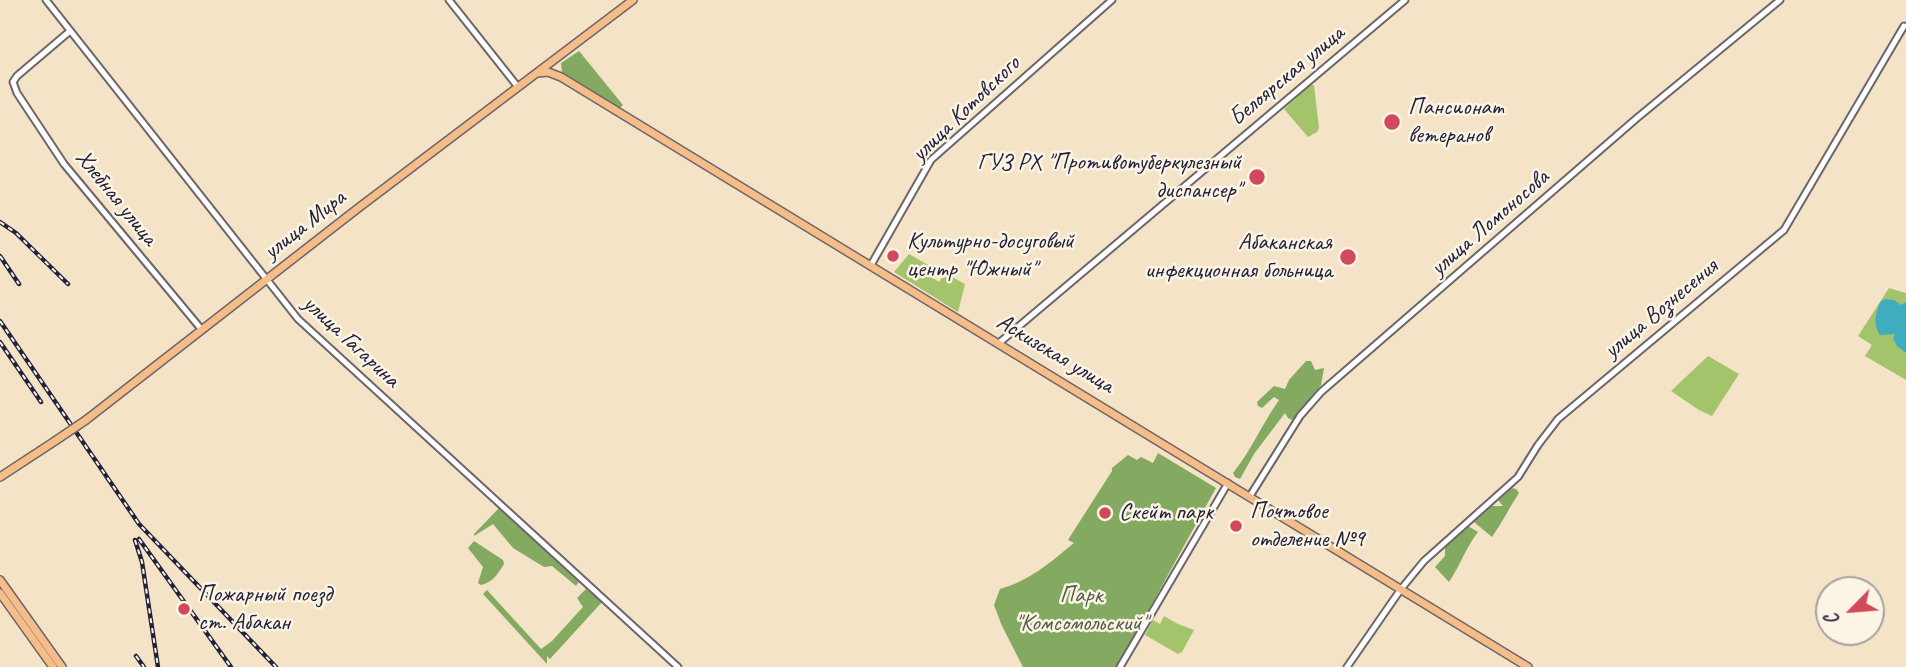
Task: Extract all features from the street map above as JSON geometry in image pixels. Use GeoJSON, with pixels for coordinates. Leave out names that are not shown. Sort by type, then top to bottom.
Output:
{"type":"FeatureCollection","features":[{"type":"Feature","properties":{"kind":"main road","name":"улица Мира"},"geometry":{"type":"LineString","coordinates":[[0,477],[86,420],[632,0]]}},
{"type":"Feature","properties":{"kind":"main road"},"geometry":{"type":"LineString","coordinates":[[555,59],[556,70],[561,77]]}},
{"type":"Feature","properties":{"kind":"main road","name":"Аскизская улица"},"geometry":{"type":"LineString","coordinates":[[537,72],[548,72],[561,77],[1528,667]]}},
{"type":"Feature","properties":{"kind":"main road"},"geometry":{"type":"LineString","coordinates":[[0,580],[62,667]]}},
{"type":"Feature","properties":{"kind":"main road"},"geometry":{"type":"LineString","coordinates":[[0,593],[53,667]]}},
{"type":"Feature","properties":{"kind":"street","name":"улица Гагарина"},"geometry":{"type":"LineString","coordinates":[[46,0],[298,319],[678,667]]}},
{"type":"Feature","properties":{"kind":"street"},"geometry":{"type":"LineString","coordinates":[[449,0],[518,87]]}},
{"type":"Feature","properties":{"kind":"street","name":"улица Котовского"},"geometry":{"type":"LineString","coordinates":[[870,265],[931,160],[1112,0]]}},
{"type":"Feature","properties":{"kind":"street","name":"Белоярская улица"},"geometry":{"type":"LineString","coordinates":[[999,343],[1405,0]]}},
{"type":"Feature","properties":{"kind":"street","name":"улица Ломоносова"},"geometry":{"type":"LineString","coordinates":[[1250,496],[1300,416],[1321,392],[1622,132],[1780,0]]}},
{"type":"Feature","properties":{"kind":"street","name":"улица Вознесения"},"geometry":{"type":"LineString","coordinates":[[1347,667],[1401,589],[1437,547],[1518,477],[1538,444],[1558,419],[1784,230],[1904,26]]}},
{"type":"Feature","properties":{"kind":"street","name":"Хлебная улица"},"geometry":{"type":"LineString","coordinates":[[69,32],[13,82],[22,101],[64,164],[202,330]]}},
{"type":"Feature","properties":{"kind":"street"},"geometry":{"type":"LineString","coordinates":[[1120,667],[1228,483]]}},
{"type":"Feature","properties":{"kind":"green space"},"geometry":{"type":"Polygon","coordinates":[[[579,51],[623,105],[619,109],[562,73],[561,63],[579,51]]]}},
{"type":"Feature","properties":{"kind":"green space"},"geometry":{"type":"Polygon","coordinates":[[[1310,85],[1314,85],[1319,128],[1308,137],[1284,109],[1310,85]]]}},
{"type":"Feature","properties":{"kind":"green space"},"geometry":{"type":"Polygon","coordinates":[[[909,254],[937,270],[933,278],[939,282],[945,273],[965,284],[958,312],[894,272],[909,254]]]}},
{"type":"Feature","properties":{"kind":"green space"},"geometry":{"type":"Polygon","coordinates":[[[1889,288],[1906,293],[1906,380],[1865,356],[1872,345],[1858,336],[1889,288]]]}},
{"type":"Feature","properties":{"kind":"green space"},"geometry":{"type":"Polygon","coordinates":[[[1708,356],[1739,374],[1712,416],[1671,391],[1708,356]]]}},
{"type":"Feature","properties":{"kind":"green space"},"geometry":{"type":"Polygon","coordinates":[[[1306,361],[1311,361],[1315,370],[1324,368],[1321,385],[1292,420],[1285,413],[1254,454],[1240,479],[1235,477],[1233,473],[1279,400],[1274,397],[1262,408],[1257,402],[1274,386],[1285,389],[1289,380],[1306,361]]]}},
{"type":"Feature","properties":{"kind":"green space","name":"Парк \"Комсомольский\""},"geometry":{"type":"Polygon","coordinates":[[[1158,453],[1216,488],[1117,667],[1023,667],[994,605],[1000,589],[1030,576],[1074,543],[1068,540],[1112,468],[1128,455],[1153,463],[1158,453]]]}},
{"type":"Feature","properties":{"kind":"green space"},"geometry":{"type":"Polygon","coordinates":[[[1511,488],[1519,493],[1492,537],[1474,522],[1491,506],[1503,506],[1498,500],[1511,488]]]}},
{"type":"Feature","properties":{"kind":"green space"},"geometry":{"type":"Polygon","coordinates":[[[500,507],[580,580],[576,586],[552,566],[544,567],[513,548],[493,524],[474,536],[500,507]]]}},
{"type":"Feature","properties":{"kind":"green space"},"geometry":{"type":"Polygon","coordinates":[[[1468,526],[1478,532],[1449,582],[1435,567],[1445,556],[1445,546],[1468,526]]]}},
{"type":"Feature","properties":{"kind":"green space"},"geometry":{"type":"Polygon","coordinates":[[[474,541],[503,560],[504,564],[494,578],[481,585],[478,583],[483,567],[468,548],[474,541]]]}},
{"type":"Feature","properties":{"kind":"green space"},"geometry":{"type":"Polygon","coordinates":[[[586,589],[602,602],[550,659],[547,656],[547,664],[483,594],[487,590],[541,649],[552,641],[583,607],[577,598],[586,589]]]}},
{"type":"Feature","properties":{"kind":"green space"},"geometry":{"type":"Polygon","coordinates":[[[1164,616],[1194,630],[1182,652],[1178,654],[1145,635],[1153,620],[1160,624],[1164,616]]]}},
{"type":"Feature","properties":{"kind":"water"},"geometry":{"type":"Polygon","coordinates":[[[1886,299],[1901,305],[1906,302],[1906,353],[1897,346],[1893,339],[1895,334],[1880,335],[1878,331],[1877,309],[1881,301],[1886,299]]]}},
{"type":"Feature","properties":{"kind":"railway"},"geometry":{"type":"LineString","coordinates":[[0,222],[16,233],[68,284]]}},
{"type":"Feature","properties":{"kind":"railway"},"geometry":{"type":"LineString","coordinates":[[0,256],[19,284]]}},
{"type":"Feature","properties":{"kind":"railway"},"geometry":{"type":"LineString","coordinates":[[0,321],[139,524],[276,667]]}},
{"type":"Feature","properties":{"kind":"railway"},"geometry":{"type":"LineString","coordinates":[[0,342],[41,402]]}},
{"type":"Feature","properties":{"kind":"railway"},"geometry":{"type":"LineString","coordinates":[[139,539],[231,667]]}},
{"type":"Feature","properties":{"kind":"railway"},"geometry":{"type":"LineString","coordinates":[[135,540],[142,562],[158,667]]}},
{"type":"Feature","properties":{"kind":"railway"},"geometry":{"type":"LineString","coordinates":[[136,656],[144,667]]}},
{"type":"Feature","properties":{"kind":"place","name":"Пансионат ветеранов"},"geometry":{"type":"Point","coordinates":[1392,122]}},
{"type":"Feature","properties":{"kind":"place","name":"ГУЗ РХ \"Противотуберкулезный диспансер\""},"geometry":{"type":"Point","coordinates":[1257,177]}},
{"type":"Feature","properties":{"kind":"place","name":"Культурно-досуговый центр \"Южный\""},"geometry":{"type":"Point","coordinates":[893,256]}},
{"type":"Feature","properties":{"kind":"place","name":"Абаканская инфекционная больница"},"geometry":{"type":"Point","coordinates":[1348,257]}},
{"type":"Feature","properties":{"kind":"place","name":"Скейт парк"},"geometry":{"type":"Point","coordinates":[1105,513]}},
{"type":"Feature","properties":{"kind":"place","name":"Почтовое отделение №9"},"geometry":{"type":"Point","coordinates":[1236,526]}},
{"type":"Feature","properties":{"kind":"place","name":"Пожарный поезд ст. Абакан"},"geometry":{"type":"Point","coordinates":[184,609]}}]}
